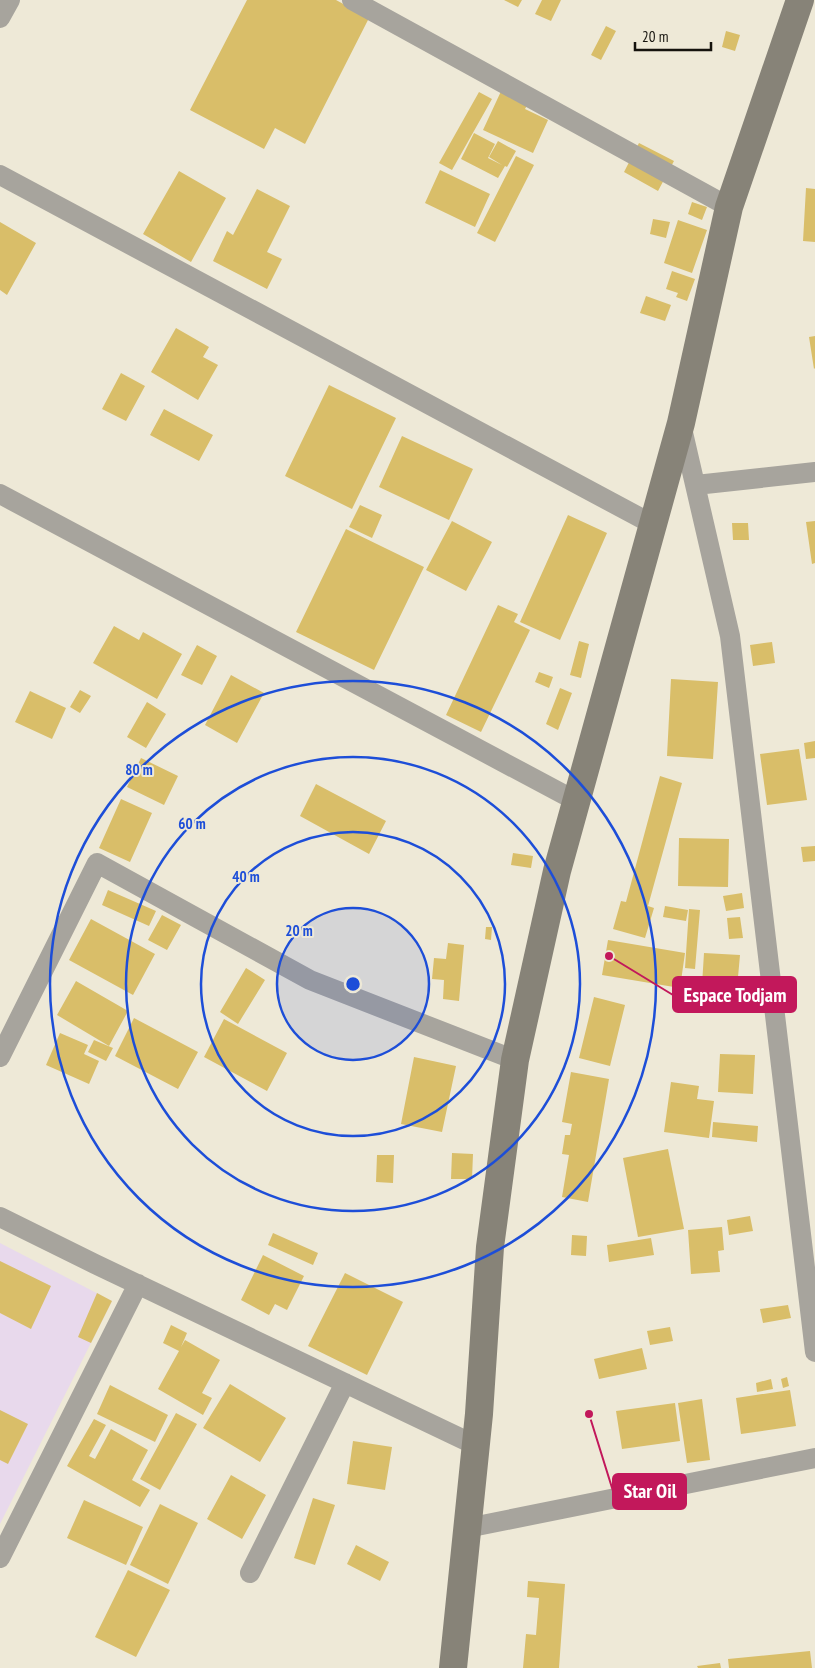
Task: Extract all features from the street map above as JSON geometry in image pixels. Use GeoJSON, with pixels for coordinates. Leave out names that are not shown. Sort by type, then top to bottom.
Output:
{"type":"FeatureCollection","features":[{"type":"Feature","properties":{"kind":"main road"},"geometry":{"type":"LineString","coordinates":[[453,1668],[476,1446],[490,1247],[516,1060],[557,871],[681,423],[729,207],[800,0]]}},
{"type":"Feature","properties":{"kind":"street"},"geometry":{"type":"LineString","coordinates":[[0,18],[10,0]]}},
{"type":"Feature","properties":{"kind":"street"},"geometry":{"type":"LineString","coordinates":[[352,0],[729,207]]}},
{"type":"Feature","properties":{"kind":"street"},"geometry":{"type":"LineString","coordinates":[[0,175],[652,524]]}},
{"type":"Feature","properties":{"kind":"street"},"geometry":{"type":"LineString","coordinates":[[681,423],[730,636],[815,1352]]}},
{"type":"Feature","properties":{"kind":"street"},"geometry":{"type":"LineString","coordinates":[[696,485],[815,472]]}},
{"type":"Feature","properties":{"kind":"street"},"geometry":{"type":"LineString","coordinates":[[0,494],[576,801]]}},
{"type":"Feature","properties":{"kind":"street"},"geometry":{"type":"LineString","coordinates":[[0,1057],[97,864],[310,980],[516,1060]]}},
{"type":"Feature","properties":{"kind":"street"},"geometry":{"type":"LineString","coordinates":[[0,1217],[476,1446]]}},
{"type":"Feature","properties":{"kind":"street"},"geometry":{"type":"LineString","coordinates":[[0,1558],[138,1284]]}},
{"type":"Feature","properties":{"kind":"street"},"geometry":{"type":"LineString","coordinates":[[250,1573],[345,1383]]}},
{"type":"Feature","properties":{"kind":"street"},"geometry":{"type":"LineString","coordinates":[[467,1528],[815,1458]]}},
{"type":"Feature","properties":{"kind":"shaded area"},"geometry":{"type":"Polygon","coordinates":[[[0,1243],[112,1301],[0,1524],[0,1243]]]}},
{"type":"Feature","properties":{"kind":"building"},"geometry":{"type":"Polygon","coordinates":[[[247,0],[336,0],[369,18],[305,144],[275,128],[264,149],[190,110],[247,0]]]}},
{"type":"Feature","properties":{"kind":"building"},"geometry":{"type":"Polygon","coordinates":[[[504,0],[522,0],[518,7],[504,0]]]}},
{"type":"Feature","properties":{"kind":"building"},"geometry":{"type":"Polygon","coordinates":[[[542,0],[561,0],[551,21],[535,14],[542,0]]]}},
{"type":"Feature","properties":{"kind":"building"},"geometry":{"type":"Polygon","coordinates":[[[606,26],[616,31],[601,60],[591,55],[606,26]]]}},
{"type":"Feature","properties":{"kind":"building"},"geometry":{"type":"Polygon","coordinates":[[[726,31],[740,35],[735,51],[722,47],[726,31]]]}},
{"type":"Feature","properties":{"kind":"building"},"geometry":{"type":"Polygon","coordinates":[[[503,87],[530,100],[525,109],[548,120],[533,153],[483,130],[503,87]]]}},
{"type":"Feature","properties":{"kind":"building"},"geometry":{"type":"Polygon","coordinates":[[[479,92],[492,99],[452,170],[439,163],[479,92]]]}},
{"type":"Feature","properties":{"kind":"building"},"geometry":{"type":"Polygon","coordinates":[[[474,133],[495,144],[488,158],[502,165],[489,157],[498,141],[516,151],[498,178],[461,159],[474,133]]]}},
{"type":"Feature","properties":{"kind":"building"},"geometry":{"type":"Polygon","coordinates":[[[639,143],[674,161],[658,191],[624,172],[639,143]]]}},
{"type":"Feature","properties":{"kind":"building"},"geometry":{"type":"Polygon","coordinates":[[[516,156],[534,165],[495,242],[477,233],[516,156]]]}},
{"type":"Feature","properties":{"kind":"building"},"geometry":{"type":"Polygon","coordinates":[[[440,170],[490,194],[475,227],[425,203],[440,170]]]}},
{"type":"Feature","properties":{"kind":"building"},"geometry":{"type":"Polygon","coordinates":[[[179,171],[226,198],[191,262],[143,234],[179,171]]]}},
{"type":"Feature","properties":{"kind":"building"},"geometry":{"type":"Polygon","coordinates":[[[806,188],[815,189],[815,242],[803,241],[806,188]]]}},
{"type":"Feature","properties":{"kind":"building"},"geometry":{"type":"Polygon","coordinates":[[[257,189],[290,206],[267,252],[282,259],[267,289],[213,261],[227,231],[233,235],[257,189]]]}},
{"type":"Feature","properties":{"kind":"building"},"geometry":{"type":"Polygon","coordinates":[[[692,202],[707,207],[702,220],[688,214],[692,202]]]}},
{"type":"Feature","properties":{"kind":"building"},"geometry":{"type":"Polygon","coordinates":[[[653,219],[670,222],[666,238],[650,234],[653,219]]]}},
{"type":"Feature","properties":{"kind":"building"},"geometry":{"type":"Polygon","coordinates":[[[678,220],[707,230],[692,273],[664,263],[678,220]]]}},
{"type":"Feature","properties":{"kind":"building"},"geometry":{"type":"Polygon","coordinates":[[[0,222],[36,243],[7,295],[0,290],[0,222]]]}},
{"type":"Feature","properties":{"kind":"building"},"geometry":{"type":"Polygon","coordinates":[[[672,271],[695,279],[687,301],[676,297],[678,293],[666,289],[672,271]]]}},
{"type":"Feature","properties":{"kind":"building"},"geometry":{"type":"Polygon","coordinates":[[[646,296],[671,305],[665,321],[640,313],[646,296]]]}},
{"type":"Feature","properties":{"kind":"building"},"geometry":{"type":"Polygon","coordinates":[[[176,328],[209,347],[203,357],[218,365],[198,400],[151,372],[176,328]]]}},
{"type":"Feature","properties":{"kind":"building"},"geometry":{"type":"Polygon","coordinates":[[[815,336],[815,368],[814,369],[809,337],[815,336]]]}},
{"type":"Feature","properties":{"kind":"building"},"geometry":{"type":"Polygon","coordinates":[[[121,373],[145,386],[126,421],[102,409],[121,373]]]}},
{"type":"Feature","properties":{"kind":"building"},"geometry":{"type":"Polygon","coordinates":[[[329,385],[396,418],[352,509],[285,476],[329,385]]]}},
{"type":"Feature","properties":{"kind":"building"},"geometry":{"type":"Polygon","coordinates":[[[164,409],[213,435],[199,461],[150,435],[164,409]]]}},
{"type":"Feature","properties":{"kind":"building"},"geometry":{"type":"Polygon","coordinates":[[[402,436],[473,469],[449,520],[379,487],[402,436]]]}},
{"type":"Feature","properties":{"kind":"building"},"geometry":{"type":"Polygon","coordinates":[[[360,505],[382,515],[372,538],[349,527],[360,505]]]}},
{"type":"Feature","properties":{"kind":"building"},"geometry":{"type":"Polygon","coordinates":[[[568,515],[607,533],[560,640],[520,622],[568,515]]]}},
{"type":"Feature","properties":{"kind":"building"},"geometry":{"type":"Polygon","coordinates":[[[452,521],[492,542],[466,591],[426,570],[452,521]]]}},
{"type":"Feature","properties":{"kind":"building"},"geometry":{"type":"Polygon","coordinates":[[[815,521],[815,563],[812,564],[806,522],[815,521]]]}},
{"type":"Feature","properties":{"kind":"building"},"geometry":{"type":"Polygon","coordinates":[[[732,523],[748,523],[749,540],[733,540],[732,523]]]}},
{"type":"Feature","properties":{"kind":"building"},"geometry":{"type":"Polygon","coordinates":[[[346,529],[424,567],[374,670],[296,632],[346,529]]]}},
{"type":"Feature","properties":{"kind":"building"},"geometry":{"type":"Polygon","coordinates":[[[498,605],[518,614],[514,622],[530,630],[481,732],[446,715],[498,605]]]}},
{"type":"Feature","properties":{"kind":"building"},"geometry":{"type":"Polygon","coordinates":[[[114,626],[139,640],[143,632],[182,654],[157,699],[93,663],[114,626]]]}},
{"type":"Feature","properties":{"kind":"building"},"geometry":{"type":"Polygon","coordinates":[[[579,641],[589,644],[581,678],[570,675],[579,641]]]}},
{"type":"Feature","properties":{"kind":"building"},"geometry":{"type":"Polygon","coordinates":[[[772,642],[775,663],[753,666],[750,645],[772,642]]]}},
{"type":"Feature","properties":{"kind":"building"},"geometry":{"type":"Polygon","coordinates":[[[197,645],[217,656],[202,685],[181,675],[197,645]]]}},
{"type":"Feature","properties":{"kind":"building"},"geometry":{"type":"Polygon","coordinates":[[[539,672],[553,677],[549,688],[535,682],[539,672]]]}},
{"type":"Feature","properties":{"kind":"building"},"geometry":{"type":"Polygon","coordinates":[[[231,675],[264,693],[237,743],[205,725],[231,675]]]}},
{"type":"Feature","properties":{"kind":"building"},"geometry":{"type":"Polygon","coordinates":[[[671,679],[718,682],[713,759],[667,756],[671,679]]]}},
{"type":"Feature","properties":{"kind":"building"},"geometry":{"type":"Polygon","coordinates":[[[560,688],[572,693],[558,730],[546,724],[560,688]]]}},
{"type":"Feature","properties":{"kind":"building"},"geometry":{"type":"Polygon","coordinates":[[[80,690],[91,696],[80,713],[70,707],[80,690]]]}},
{"type":"Feature","properties":{"kind":"building"},"geometry":{"type":"Polygon","coordinates":[[[30,691],[66,708],[52,739],[15,722],[30,691]]]}},
{"type":"Feature","properties":{"kind":"building"},"geometry":{"type":"Polygon","coordinates":[[[147,702],[166,714],[146,748],[127,737],[147,702]]]}},
{"type":"Feature","properties":{"kind":"building"},"geometry":{"type":"Polygon","coordinates":[[[815,741],[815,758],[806,759],[804,743],[815,741]]]}},
{"type":"Feature","properties":{"kind":"building"},"geometry":{"type":"Polygon","coordinates":[[[799,749],[807,800],[767,805],[760,754],[799,749]]]}},
{"type":"Feature","properties":{"kind":"building"},"geometry":{"type":"Polygon","coordinates":[[[141,758],[178,776],[164,805],[127,787],[141,758]]]}},
{"type":"Feature","properties":{"kind":"building"},"geometry":{"type":"Polygon","coordinates":[[[660,776],[682,783],[648,906],[654,908],[645,938],[613,929],[621,901],[626,902],[660,776]]]}},
{"type":"Feature","properties":{"kind":"building"},"geometry":{"type":"Polygon","coordinates":[[[316,784],[386,821],[369,854],[300,816],[316,784]]]}},
{"type":"Feature","properties":{"kind":"building"},"geometry":{"type":"Polygon","coordinates":[[[121,799],[152,813],[130,862],[99,848],[121,799]]]}},
{"type":"Feature","properties":{"kind":"building"},"geometry":{"type":"Polygon","coordinates":[[[679,838],[729,839],[728,887],[678,886],[679,838]]]}},
{"type":"Feature","properties":{"kind":"building"},"geometry":{"type":"Polygon","coordinates":[[[815,846],[815,861],[803,862],[801,847],[815,846]]]}},
{"type":"Feature","properties":{"kind":"building"},"geometry":{"type":"Polygon","coordinates":[[[513,853],[533,856],[531,868],[511,865],[513,853]]]}},
{"type":"Feature","properties":{"kind":"building"},"geometry":{"type":"Polygon","coordinates":[[[108,890],[156,911],[149,926],[102,905],[108,890]]]}},
{"type":"Feature","properties":{"kind":"building"},"geometry":{"type":"Polygon","coordinates":[[[742,893],[744,908],[726,911],[723,896],[742,893]]]}},
{"type":"Feature","properties":{"kind":"building"},"geometry":{"type":"Polygon","coordinates":[[[665,906],[688,910],[686,921],[663,917],[665,906]]]}},
{"type":"Feature","properties":{"kind":"building"},"geometry":{"type":"Polygon","coordinates":[[[689,909],[700,910],[695,969],[685,968],[689,909]]]}},
{"type":"Feature","properties":{"kind":"building"},"geometry":{"type":"Polygon","coordinates":[[[162,915],[181,925],[167,950],[148,940],[162,915]]]}},
{"type":"Feature","properties":{"kind":"building"},"geometry":{"type":"Polygon","coordinates":[[[740,917],[743,938],[729,939],[727,918],[740,917]]]}},
{"type":"Feature","properties":{"kind":"building"},"geometry":{"type":"Polygon","coordinates":[[[91,919],[155,954],[133,995],[69,960],[91,919]]]}},
{"type":"Feature","properties":{"kind":"building"},"geometry":{"type":"Polygon","coordinates":[[[486,927],[492,927],[491,940],[485,939],[486,927]]]}},
{"type":"Feature","properties":{"kind":"building"},"geometry":{"type":"Polygon","coordinates":[[[608,940],[685,953],[680,988],[602,975],[608,940]]]}},
{"type":"Feature","properties":{"kind":"building"},"geometry":{"type":"Polygon","coordinates":[[[448,943],[464,945],[459,1001],[443,999],[444,980],[432,979],[434,958],[446,959],[448,943]]]}},
{"type":"Feature","properties":{"kind":"building"},"geometry":{"type":"Polygon","coordinates":[[[704,953],[740,955],[737,988],[702,985],[704,953]]]}},
{"type":"Feature","properties":{"kind":"building"},"geometry":{"type":"Polygon","coordinates":[[[246,968],[265,980],[238,1024],[220,1012],[246,968]]]}},
{"type":"Feature","properties":{"kind":"building"},"geometry":{"type":"Polygon","coordinates":[[[76,981],[128,1011],[109,1046],[57,1015],[76,981]]]}},
{"type":"Feature","properties":{"kind":"building"},"geometry":{"type":"Polygon","coordinates":[[[594,997],[625,1005],[610,1066],[579,1058],[594,997]]]}},
{"type":"Feature","properties":{"kind":"building"},"geometry":{"type":"Polygon","coordinates":[[[134,1018],[198,1052],[178,1089],[115,1056],[134,1018]]]}},
{"type":"Feature","properties":{"kind":"building"},"geometry":{"type":"Polygon","coordinates":[[[224,1019],[287,1053],[267,1091],[204,1057],[224,1019]]]}},
{"type":"Feature","properties":{"kind":"building"},"geometry":{"type":"Polygon","coordinates":[[[60,1033],[88,1045],[84,1054],[99,1061],[89,1084],[46,1065],[60,1033]]]}},
{"type":"Feature","properties":{"kind":"building"},"geometry":{"type":"Polygon","coordinates":[[[94,1040],[113,1048],[106,1061],[88,1052],[94,1040]]]}},
{"type":"Feature","properties":{"kind":"building"},"geometry":{"type":"Polygon","coordinates":[[[720,1054],[755,1055],[753,1094],[718,1092],[720,1054]]]}},
{"type":"Feature","properties":{"kind":"building"},"geometry":{"type":"Polygon","coordinates":[[[414,1057],[456,1066],[442,1132],[401,1124],[414,1057]]]}},
{"type":"Feature","properties":{"kind":"building"},"geometry":{"type":"Polygon","coordinates":[[[571,1072],[609,1079],[588,1202],[562,1197],[569,1155],[562,1154],[565,1135],[570,1135],[572,1124],[562,1122],[571,1072]]]}},
{"type":"Feature","properties":{"kind":"building"},"geometry":{"type":"Polygon","coordinates":[[[671,1082],[699,1086],[697,1099],[714,1101],[709,1138],[664,1132],[671,1082]]]}},
{"type":"Feature","properties":{"kind":"building"},"geometry":{"type":"Polygon","coordinates":[[[713,1122],[758,1126],[757,1142],[712,1137],[713,1122]]]}},
{"type":"Feature","properties":{"kind":"building"},"geometry":{"type":"Polygon","coordinates":[[[668,1149],[684,1229],[638,1237],[623,1158],[668,1149]]]}},
{"type":"Feature","properties":{"kind":"building"},"geometry":{"type":"Polygon","coordinates":[[[452,1153],[473,1154],[472,1179],[451,1179],[452,1153]]]}},
{"type":"Feature","properties":{"kind":"building"},"geometry":{"type":"Polygon","coordinates":[[[377,1155],[394,1155],[393,1183],[376,1182],[377,1155]]]}},
{"type":"Feature","properties":{"kind":"building"},"geometry":{"type":"Polygon","coordinates":[[[750,1216],[753,1231],[729,1235],[727,1220],[750,1216]]]}},
{"type":"Feature","properties":{"kind":"building"},"geometry":{"type":"Polygon","coordinates":[[[722,1227],[724,1250],[718,1251],[720,1272],[691,1274],[688,1230],[722,1227]]]}},
{"type":"Feature","properties":{"kind":"building"},"geometry":{"type":"Polygon","coordinates":[[[273,1233],[318,1253],[313,1265],[268,1245],[273,1233]]]}},
{"type":"Feature","properties":{"kind":"building"},"geometry":{"type":"Polygon","coordinates":[[[572,1235],[587,1236],[586,1256],[571,1255],[572,1235]]]}},
{"type":"Feature","properties":{"kind":"building"},"geometry":{"type":"Polygon","coordinates":[[[651,1238],[654,1255],[609,1262],[607,1245],[651,1238]]]}},
{"type":"Feature","properties":{"kind":"building"},"geometry":{"type":"Polygon","coordinates":[[[263,1255],[304,1276],[287,1310],[275,1304],[269,1315],[241,1300],[263,1255]]]}},
{"type":"Feature","properties":{"kind":"building"},"geometry":{"type":"Polygon","coordinates":[[[0,1261],[51,1286],[31,1329],[0,1313],[0,1261]]]}},
{"type":"Feature","properties":{"kind":"building"},"geometry":{"type":"Polygon","coordinates":[[[345,1273],[403,1302],[367,1375],[308,1346],[345,1273]]]}},
{"type":"Feature","properties":{"kind":"building"},"geometry":{"type":"Polygon","coordinates":[[[97,1293],[112,1301],[91,1343],[78,1337],[97,1293]]]}},
{"type":"Feature","properties":{"kind":"building"},"geometry":{"type":"Polygon","coordinates":[[[788,1305],[791,1318],[763,1323],[760,1309],[788,1305]]]}},
{"type":"Feature","properties":{"kind":"building"},"geometry":{"type":"Polygon","coordinates":[[[171,1325],[187,1333],[181,1347],[185,1340],[220,1360],[202,1393],[212,1398],[203,1415],[158,1389],[179,1351],[163,1343],[171,1325]]]}},
{"type":"Feature","properties":{"kind":"building"},"geometry":{"type":"Polygon","coordinates":[[[670,1327],[673,1341],[650,1345],[647,1331],[670,1327]]]}},
{"type":"Feature","properties":{"kind":"building"},"geometry":{"type":"Polygon","coordinates":[[[642,1348],[647,1369],[599,1379],[594,1359],[642,1348]]]}},
{"type":"Feature","properties":{"kind":"building"},"geometry":{"type":"Polygon","coordinates":[[[787,1377],[789,1386],[783,1388],[781,1379],[787,1377]]]}},
{"type":"Feature","properties":{"kind":"building"},"geometry":{"type":"Polygon","coordinates":[[[771,1379],[773,1389],[757,1392],[756,1383],[771,1379]]]}},
{"type":"Feature","properties":{"kind":"building"},"geometry":{"type":"Polygon","coordinates":[[[230,1384],[286,1418],[260,1462],[203,1428],[230,1384]]]}},
{"type":"Feature","properties":{"kind":"building"},"geometry":{"type":"Polygon","coordinates":[[[110,1385],[168,1415],[155,1442],[97,1414],[110,1385]]]}},
{"type":"Feature","properties":{"kind":"building"},"geometry":{"type":"Polygon","coordinates":[[[790,1390],[796,1426],[741,1434],[736,1398],[790,1390]]]}},
{"type":"Feature","properties":{"kind":"building"},"geometry":{"type":"Polygon","coordinates":[[[702,1399],[710,1460],[687,1463],[678,1403],[702,1399]]]}},
{"type":"Feature","properties":{"kind":"building"},"geometry":{"type":"Polygon","coordinates":[[[675,1403],[680,1441],[622,1449],[616,1411],[675,1403]]]}},
{"type":"Feature","properties":{"kind":"building"},"geometry":{"type":"Polygon","coordinates":[[[0,1410],[28,1424],[8,1464],[0,1460],[0,1410]]]}},
{"type":"Feature","properties":{"kind":"building"},"geometry":{"type":"Polygon","coordinates":[[[176,1413],[197,1424],[160,1490],[140,1479],[176,1413]]]}},
{"type":"Feature","properties":{"kind":"building"},"geometry":{"type":"Polygon","coordinates":[[[94,1419],[106,1425],[89,1456],[95,1459],[111,1429],[148,1450],[132,1480],[150,1490],[140,1507],[67,1466],[94,1419]]]}},
{"type":"Feature","properties":{"kind":"building"},"geometry":{"type":"Polygon","coordinates":[[[353,1441],[392,1447],[385,1490],[347,1484],[353,1441]]]}},
{"type":"Feature","properties":{"kind":"building"},"geometry":{"type":"Polygon","coordinates":[[[231,1475],[266,1495],[242,1539],[207,1519],[231,1475]]]}},
{"type":"Feature","properties":{"kind":"building"},"geometry":{"type":"Polygon","coordinates":[[[313,1498],[335,1505],[315,1565],[294,1558],[313,1498]]]}},
{"type":"Feature","properties":{"kind":"building"},"geometry":{"type":"Polygon","coordinates":[[[84,1500],[143,1527],[126,1565],[67,1538],[84,1500]]]}},
{"type":"Feature","properties":{"kind":"building"},"geometry":{"type":"Polygon","coordinates":[[[160,1504],[198,1523],[168,1584],[130,1565],[160,1504]]]}},
{"type":"Feature","properties":{"kind":"building"},"geometry":{"type":"Polygon","coordinates":[[[356,1545],[389,1562],[380,1581],[347,1564],[356,1545]]]}},
{"type":"Feature","properties":{"kind":"building"},"geometry":{"type":"Polygon","coordinates":[[[128,1570],[170,1590],[136,1657],[95,1637],[128,1570]]]}},
{"type":"Feature","properties":{"kind":"building"},"geometry":{"type":"Polygon","coordinates":[[[528,1581],[565,1584],[559,1668],[523,1668],[526,1634],[536,1635],[539,1598],[527,1597],[528,1581]]]}},
{"type":"Feature","properties":{"kind":"building"},"geometry":{"type":"Polygon","coordinates":[[[810,1651],[812,1668],[729,1668],[728,1659],[810,1651]]]}},
{"type":"Feature","properties":{"kind":"building"},"geometry":{"type":"Polygon","coordinates":[[[720,1663],[721,1668],[698,1668],[697,1666],[720,1663]]]}},
{"type":"Feature","properties":{"kind":"place","name":"Espace Todjam"},"geometry":{"type":"Point","coordinates":[609,956]}},
{"type":"Feature","properties":{"kind":"place","name":"Star Oil"},"geometry":{"type":"Point","coordinates":[589,1414]}}]}
